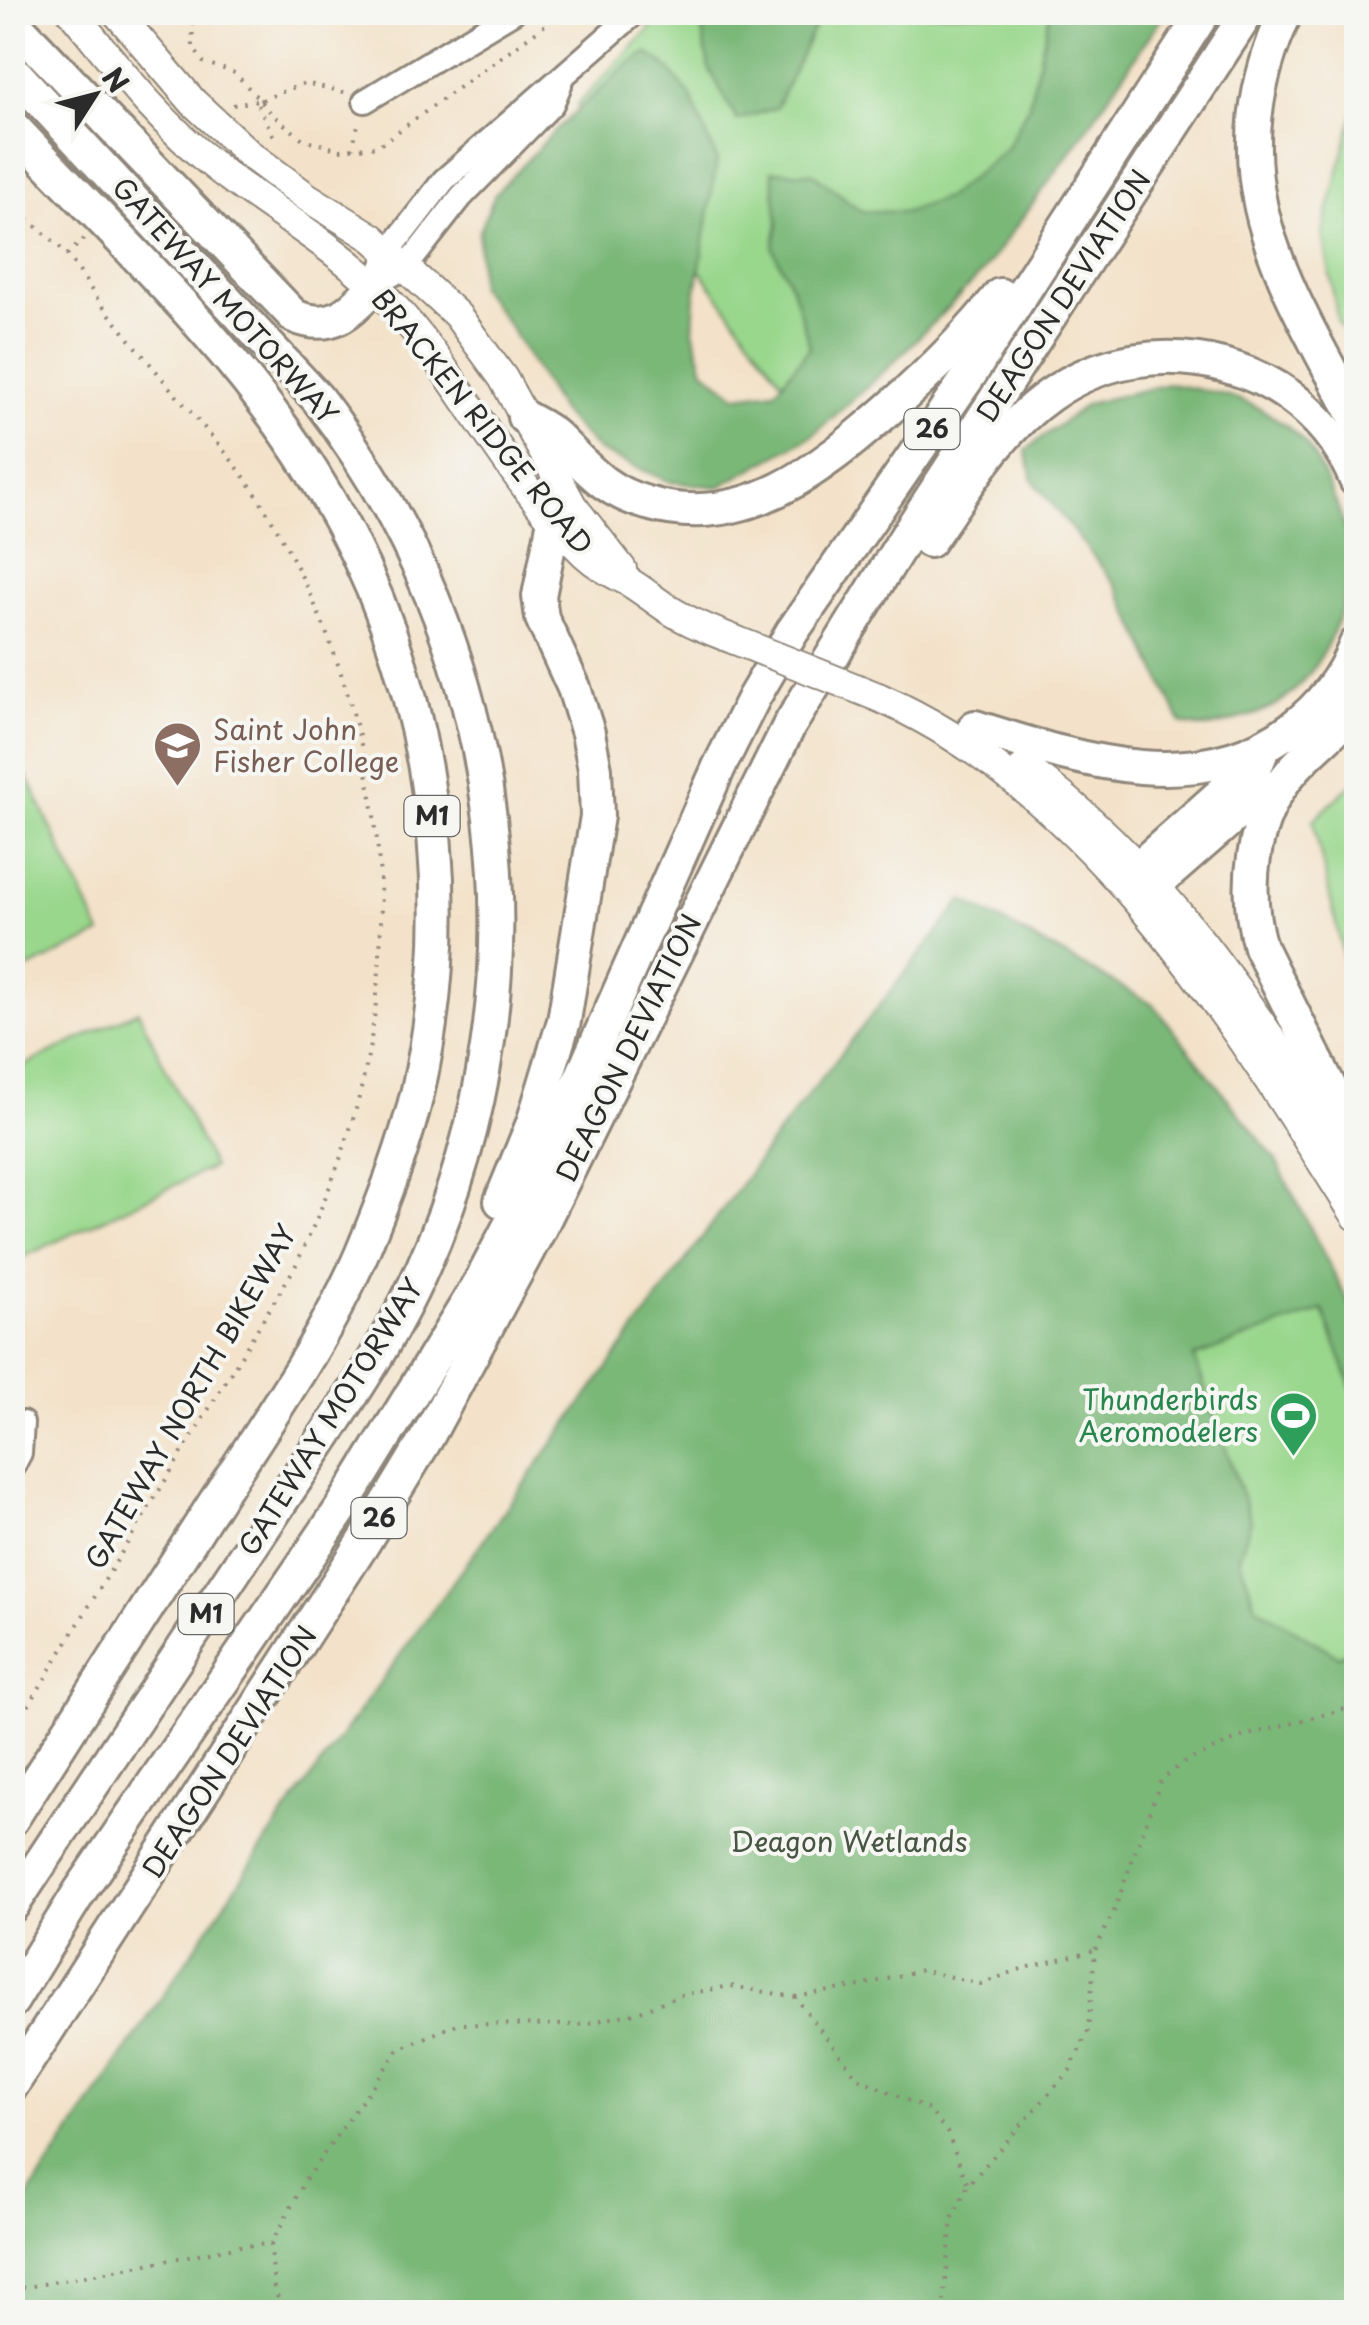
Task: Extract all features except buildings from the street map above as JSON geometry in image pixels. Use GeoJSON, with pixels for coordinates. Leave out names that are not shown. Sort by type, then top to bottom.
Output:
{"type":"FeatureCollection","features":[{"type":"Feature","properties":{"kind":"highway","name":"DEAGON DEVIATION"},"geometry":{"type":"LineString","coordinates":[[12,2002],[164,1765],[342,1509],[482,1281],[550,1148],[718,767],[792,632],[969,376],[1204,12]]}},
{"type":"Feature","properties":{"kind":"highway","name":"DEAGON DEVIATION"},"geometry":{"type":"LineString","coordinates":[[12,2085],[364,1542],[428,1436],[538,1232],[781,743],[852,623],[1248,12]]}},
{"type":"Feature","properties":{"kind":"highway"},"geometry":{"type":"LineString","coordinates":[[1286,12],[1272,41],[1254,120],[1257,190],[1280,273],[1356,418]]}},
{"type":"Feature","properties":{"kind":"highway"},"geometry":{"type":"LineString","coordinates":[[12,21],[294,316],[310,324],[338,318],[356,307],[374,286]]}},
{"type":"Feature","properties":{"kind":"highway","name":"GATEWAY MOTORWAY"},"geometry":{"type":"LineString","coordinates":[[12,70],[317,398],[346,435],[395,516],[457,660],[478,743],[495,850],[498,930],[490,1028],[474,1117],[446,1214],[396,1320],[331,1425],[12,1906]]}},
{"type":"Feature","properties":{"kind":"highway","name":"GATEWAY MOTORWAY"},"geometry":{"type":"LineString","coordinates":[[12,126],[203,330],[259,396],[312,472],[360,560],[390,634],[414,711],[430,798],[437,868],[437,926],[432,1011],[418,1092],[391,1179],[358,1260],[266,1422],[12,1819]]}},
{"type":"Feature","properties":{"kind":"highway"},"geometry":{"type":"LineString","coordinates":[[524,417],[555,436],[610,488],[648,504],[685,510],[717,509],[779,492],[845,448],[949,355],[978,323],[1031,249],[1068,224]]}},
{"type":"Feature","properties":{"kind":"highway"},"geometry":{"type":"LineString","coordinates":[[852,623],[885,604],[962,494],[1024,417],[1070,382],[1124,361],[1182,356],[1226,365],[1268,381],[1316,418],[1335,441],[1356,480]]}},
{"type":"Feature","properties":{"kind":"highway"},"geometry":{"type":"LineString","coordinates":[[482,1281],[482,1242],[533,1123],[564,1021],[597,816],[588,733],[574,688],[542,618],[539,596],[554,520]]}},
{"type":"Feature","properties":{"kind":"highway"},"geometry":{"type":"LineString","coordinates":[[974,727],[1104,762],[1152,769],[1215,764],[1265,746],[1306,717],[1333,688],[1356,644]]}},
{"type":"Feature","properties":{"kind":"highway"},"geometry":{"type":"LineString","coordinates":[[1356,704],[1282,784],[1266,817],[1254,857],[1255,929],[1284,998],[1356,1140]]}},
{"type":"Feature","properties":{"kind":"highway"},"geometry":{"type":"LineString","coordinates":[[1137,884],[1258,761],[1265,746]]}},
{"type":"Feature","properties":{"kind":"highway"},"geometry":{"type":"LineString","coordinates":[[1137,884],[1265,788],[1282,784]]}},
{"type":"Feature","properties":{"kind":"main road","name":"BRACKEN RIDGE ROAD"},"geometry":{"type":"LineString","coordinates":[[72,12],[157,112],[214,166],[374,286],[441,362],[554,520],[604,571],[631,583],[683,618],[920,716],[1048,808],[1137,884],[1356,1216]]}},
{"type":"Feature","properties":{"kind":"main road","name":"BRACKEN RIDGE ROAD"},"geometry":{"type":"LineString","coordinates":[[124,22],[194,102],[248,153],[398,258],[457,315],[480,343],[572,505],[631,583]]}},
{"type":"Feature","properties":{"kind":"main road","name":"BRACKEN RIDGE ROAD"},"geometry":{"type":"LineString","coordinates":[[920,716],[946,718],[974,727],[984,741],[1076,806],[1137,884],[1244,1002],[1356,1167]]}},
{"type":"Feature","properties":{"kind":"street"},"geometry":{"type":"LineString","coordinates":[[365,100],[513,12]]}},
{"type":"Feature","properties":{"kind":"street"},"geometry":{"type":"LineString","coordinates":[[374,286],[552,104],[562,80],[636,12]]}},
{"type":"Feature","properties":{"kind":"street"},"geometry":{"type":"LineString","coordinates":[[96,42],[111,41],[124,22]]}},
{"type":"Feature","properties":{"kind":"street"},"geometry":{"type":"LineString","coordinates":[[12,1468],[20,1453],[22,1423]]}},
{"type":"Feature","properties":{"kind":"path"},"geometry":{"type":"LineString","coordinates":[[192,12],[196,56],[235,73],[274,116],[304,139],[340,150],[378,146],[563,12]]}},
{"type":"Feature","properties":{"kind":"path"},"geometry":{"type":"LineString","coordinates":[[245,117],[231,106],[305,83],[338,89],[365,100],[352,149]]}},
{"type":"Feature","properties":{"kind":"path"},"geometry":{"type":"LineString","coordinates":[[258,128],[270,140],[274,136],[260,100]]}},
{"type":"Feature","properties":{"kind":"path","name":"GATEWAY NORTH BIKEWAY"},"geometry":{"type":"LineString","coordinates":[[12,205],[67,254],[100,303],[262,503],[296,564],[349,690],[374,805],[380,858],[381,933],[376,1001],[357,1104],[324,1204],[295,1268],[12,1734]]}},
{"type":"Feature","properties":{"kind":"path"},"geometry":{"type":"LineString","coordinates":[[67,254],[85,238]]}},
{"type":"Feature","properties":{"kind":"path"},"geometry":{"type":"LineString","coordinates":[[943,2312],[952,2219],[968,2185],[1070,2070],[1088,2031],[1094,1950],[1114,1910],[1162,1780],[1183,1763],[1244,1736],[1356,1706]]}},
{"type":"Feature","properties":{"kind":"path"},"geometry":{"type":"LineString","coordinates":[[284,2312],[274,2289],[272,2244],[306,2179],[399,2050],[457,2024],[579,2025],[636,2013],[681,1995],[731,1986],[795,1997],[921,1970],[980,1984],[1094,1950]]}},
{"type":"Feature","properties":{"kind":"path"},"geometry":{"type":"LineString","coordinates":[[795,1997],[858,2078],[928,2110],[947,2132],[968,2185]]}},
{"type":"Feature","properties":{"kind":"path"},"geometry":{"type":"LineString","coordinates":[[12,2290],[240,2246],[272,2244]]}},
{"type":"Feature","properties":{"kind":"green space"},"geometry":{"type":"Polygon","coordinates":[[[1050,12],[1165,13],[982,273],[892,364],[813,435],[719,487],[670,482],[599,451],[562,413],[510,327],[479,287],[479,232],[495,194],[555,131],[630,63],[647,53],[664,64],[690,95],[717,160],[693,330],[704,370],[737,396],[775,391],[810,347],[792,287],[773,249],[778,223],[772,171],[813,173],[861,211],[906,212],[948,197],[1006,149],[1029,104],[1050,12]]]}},
{"type":"Feature","properties":{"kind":"green space"},"geometry":{"type":"Polygon","coordinates":[[[665,13],[1118,13],[955,233],[790,392],[577,105],[665,13]]]}},
{"type":"Feature","properties":{"kind":"green space"},"geometry":{"type":"Polygon","coordinates":[[[699,13],[821,13],[776,108],[737,120],[709,68],[699,13]]]}},
{"type":"Feature","properties":{"kind":"green space"},"geometry":{"type":"Polygon","coordinates":[[[1356,103],[1356,347],[1338,323],[1323,233],[1356,103]]]}},
{"type":"Feature","properties":{"kind":"green space"},"geometry":{"type":"Polygon","coordinates":[[[1168,384],[1238,399],[1269,414],[1299,437],[1330,489],[1349,547],[1350,566],[1342,607],[1314,668],[1276,705],[1210,727],[1181,723],[1118,588],[1033,480],[1026,450],[1087,404],[1168,384]]]}},
{"type":"Feature","properties":{"kind":"green space"},"geometry":{"type":"Polygon","coordinates":[[[27,776],[101,934],[13,976],[13,783],[27,776]]]}},
{"type":"Feature","properties":{"kind":"green space"},"geometry":{"type":"Polygon","coordinates":[[[1356,780],[1356,1013],[1313,821],[1356,780]]]}},
{"type":"Feature","properties":{"kind":"green space","name":"Deagon Wetlands"},"geometry":{"type":"Polygon","coordinates":[[[963,900],[1153,1004],[1275,1159],[1356,1317],[1356,1398],[1323,1310],[1194,1357],[1251,1521],[1239,1557],[1256,1606],[1338,1656],[1356,1649],[1356,2312],[13,2312],[13,2219],[287,1811],[775,1137],[963,900]]]}},
{"type":"Feature","properties":{"kind":"green space"},"geometry":{"type":"Polygon","coordinates":[[[138,1011],[213,1167],[13,1262],[13,1071],[138,1011]]]}},
{"type":"Feature","properties":{"kind":"green space","name":"Thunderbirds Aeromodelers"},"geometry":{"type":"Polygon","coordinates":[[[1323,1310],[1356,1398],[1356,1649],[1338,1656],[1256,1607],[1239,1557],[1251,1521],[1194,1356],[1323,1310]]]}},
{"type":"Feature","properties":{"kind":"place","name":"Saint John Fisher College"},"geometry":{"type":"Point","coordinates":[178,788]}},
{"type":"Feature","properties":{"kind":"place","name":"Thunderbirds Aeromodelers"},"geometry":{"type":"Point","coordinates":[1293,1458]}}]}
